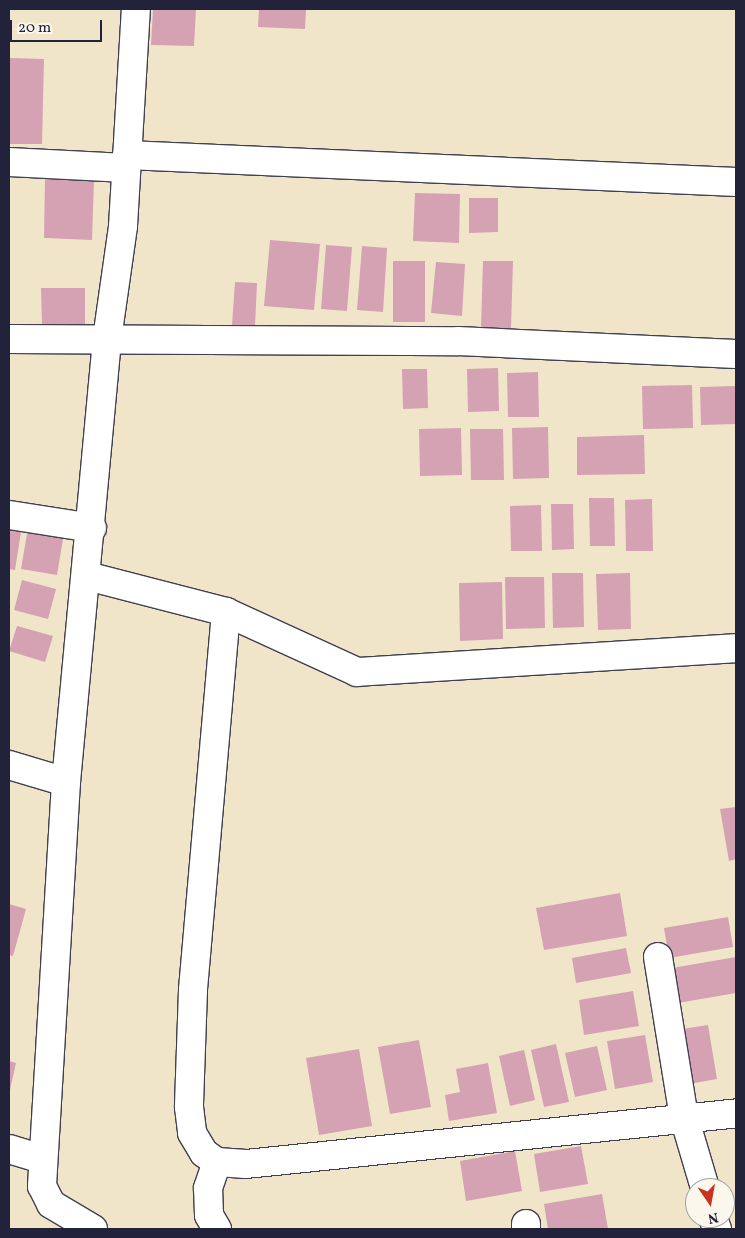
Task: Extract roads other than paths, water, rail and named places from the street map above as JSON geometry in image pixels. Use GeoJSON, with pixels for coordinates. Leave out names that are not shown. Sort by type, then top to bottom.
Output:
{"type":"FeatureCollection","features":[{"type":"Feature","properties":{"kind":"street"},"geometry":{"type":"LineString","coordinates":[[93,1229],[51,1204],[42,1186],[41,1159],[66,782],[92,528],[107,339],[127,161],[136,9]]}},
{"type":"Feature","properties":{"kind":"street"},"geometry":{"type":"LineString","coordinates":[[9,162],[127,161],[736,182]]}},
{"type":"Feature","properties":{"kind":"street"},"geometry":{"type":"LineString","coordinates":[[9,339],[458,341],[736,354]]}},
{"type":"Feature","properties":{"kind":"street"},"geometry":{"type":"LineString","coordinates":[[9,515],[92,528]]}},
{"type":"Feature","properties":{"kind":"street"},"geometry":{"type":"LineString","coordinates":[[87,576],[226,612],[357,672],[736,648]]}},
{"type":"Feature","properties":{"kind":"street"},"geometry":{"type":"LineString","coordinates":[[226,612],[193,990],[189,1107],[192,1133],[204,1153],[218,1162],[246,1164],[736,1113]]}},
{"type":"Feature","properties":{"kind":"street"},"geometry":{"type":"LineString","coordinates":[[9,764],[66,782]]}},
{"type":"Feature","properties":{"kind":"street"},"geometry":{"type":"LineString","coordinates":[[658,957],[684,1118],[702,1178]]}},
{"type":"Feature","properties":{"kind":"street"},"geometry":{"type":"LineString","coordinates":[[9,1149],[41,1159]]}},
{"type":"Feature","properties":{"kind":"street"},"geometry":{"type":"LineString","coordinates":[[217,1229],[208,1215],[208,1188],[218,1162]]}}]}
